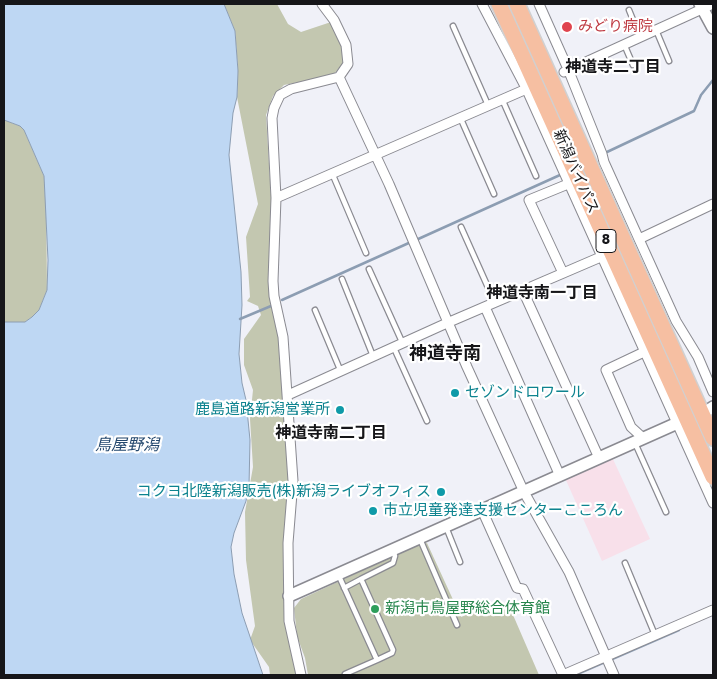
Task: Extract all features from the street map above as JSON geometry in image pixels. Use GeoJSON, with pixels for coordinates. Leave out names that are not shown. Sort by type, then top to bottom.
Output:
{"type":"FeatureCollection","features":[{"type":"Feature","properties":{"kind":"highway"},"geometry":{"type":"LineString","coordinates":[[492,4],[523,56]]}},
{"type":"Feature","properties":{"kind":"highway","name":"新潟バイパス"},"geometry":{"type":"LineString","coordinates":[[499,4],[713,477]]}},
{"type":"Feature","properties":{"kind":"highway","name":"新潟バイパス"},"geometry":{"type":"LineString","coordinates":[[517,4],[713,438]]}},
{"type":"Feature","properties":{"kind":"highway"},"geometry":{"type":"LineString","coordinates":[[524,4],[570,120]]}},
{"type":"Feature","properties":{"kind":"street"},"geometry":{"type":"LineString","coordinates":[[301,675],[289,620],[288,543],[294,481],[283,337],[274,296],[276,198],[272,118],[280,95],[291,89],[339,77],[348,64],[346,45],[334,20],[322,4]]}},
{"type":"Feature","properties":{"kind":"street"},"geometry":{"type":"LineString","coordinates":[[482,4],[529,88],[568,184],[603,256],[644,352],[680,422],[713,503]]}},
{"type":"Feature","properties":{"kind":"street"},"geometry":{"type":"LineString","coordinates":[[539,4],[604,162],[676,321],[698,357],[713,392]]}},
{"type":"Feature","properties":{"kind":"street"},"geometry":{"type":"LineString","coordinates":[[566,71],[706,5],[713,28]]}},
{"type":"Feature","properties":{"kind":"street"},"geometry":{"type":"LineString","coordinates":[[339,77],[389,184],[447,324],[524,492],[569,572],[614,675]]}},
{"type":"Feature","properties":{"kind":"street"},"geometry":{"type":"LineString","coordinates":[[276,198],[529,88]]}},
{"type":"Feature","properties":{"kind":"street"},"geometry":{"type":"LineString","coordinates":[[563,273],[529,200],[568,184]]}},
{"type":"Feature","properties":{"kind":"street"},"geometry":{"type":"LineString","coordinates":[[639,238],[713,204]]}},
{"type":"Feature","properties":{"kind":"street"},"geometry":{"type":"LineString","coordinates":[[288,396],[603,256]]}},
{"type":"Feature","properties":{"kind":"street"},"geometry":{"type":"LineString","coordinates":[[523,290],[599,458]]}},
{"type":"Feature","properties":{"kind":"street"},"geometry":{"type":"LineString","coordinates":[[486,307],[560,476]]}},
{"type":"Feature","properties":{"kind":"street"},"geometry":{"type":"LineString","coordinates":[[639,440],[606,370],[644,352]]}},
{"type":"Feature","properties":{"kind":"street"},"geometry":{"type":"LineString","coordinates":[[289,596],[680,422]]}},
{"type":"Feature","properties":{"kind":"street"},"geometry":{"type":"LineString","coordinates":[[482,510],[517,588],[523,589],[563,675],[713,610]]}},
{"type":"Feature","properties":{"kind":"lane"},"geometry":{"type":"LineString","coordinates":[[629,10],[640,37]]}},
{"type":"Feature","properties":{"kind":"lane"},"geometry":{"type":"LineString","coordinates":[[453,26],[488,105]]}},
{"type":"Feature","properties":{"kind":"lane"},"geometry":{"type":"LineString","coordinates":[[656,30],[669,61]]}},
{"type":"Feature","properties":{"kind":"lane"},"geometry":{"type":"LineString","coordinates":[[624,44],[633,65]]}},
{"type":"Feature","properties":{"kind":"lane"},"geometry":{"type":"LineString","coordinates":[[502,99],[536,176]]}},
{"type":"Feature","properties":{"kind":"lane"},"geometry":{"type":"LineString","coordinates":[[460,118],[494,194]]}},
{"type":"Feature","properties":{"kind":"lane"},"geometry":{"type":"LineString","coordinates":[[332,174],[366,253]]}},
{"type":"Feature","properties":{"kind":"lane"},"geometry":{"type":"LineString","coordinates":[[461,227],[495,303]]}},
{"type":"Feature","properties":{"kind":"lane"},"geometry":{"type":"LineString","coordinates":[[369,268],[403,344]]}},
{"type":"Feature","properties":{"kind":"lane"},"geometry":{"type":"LineString","coordinates":[[342,279],[374,357]]}},
{"type":"Feature","properties":{"kind":"lane"},"geometry":{"type":"LineString","coordinates":[[315,310],[341,372]]}},
{"type":"Feature","properties":{"kind":"lane"},"geometry":{"type":"LineString","coordinates":[[394,348],[427,421]]}},
{"type":"Feature","properties":{"kind":"lane"},"geometry":{"type":"LineString","coordinates":[[639,440],[666,512]]}},
{"type":"Feature","properties":{"kind":"lane"},"geometry":{"type":"LineString","coordinates":[[446,526],[460,562]]}},
{"type":"Feature","properties":{"kind":"lane"},"geometry":{"type":"LineString","coordinates":[[419,538],[458,625]]}},
{"type":"Feature","properties":{"kind":"lane"},"geometry":{"type":"LineString","coordinates":[[344,588],[392,563],[393,549]]}},
{"type":"Feature","properties":{"kind":"lane"},"geometry":{"type":"LineString","coordinates":[[625,563],[656,635]]}},
{"type":"Feature","properties":{"kind":"lane"},"geometry":{"type":"LineString","coordinates":[[338,574],[376,660]]}},
{"type":"Feature","properties":{"kind":"lane"},"geometry":{"type":"LineString","coordinates":[[346,675],[392,653],[393,650],[361,579]]}},
{"type":"Feature","properties":{"kind":"shaded area"},"geometry":{"type":"Polygon","coordinates":[[[612,457],[650,539],[602,561],[565,478],[612,457]]]}},
{"type":"Feature","properties":{"kind":"green space"},"geometry":{"type":"Polygon","coordinates":[[[224,4],[277,4],[288,24],[301,32],[331,22],[342,45],[345,59],[333,75],[284,85],[273,96],[266,115],[289,487],[285,528],[285,619],[297,675],[270,675],[269,667],[250,640],[255,626],[246,560],[245,512],[253,467],[250,419],[253,390],[244,365],[244,339],[261,315],[258,306],[247,301],[250,297],[246,237],[258,204],[237,97],[238,69],[235,31],[224,4]]]}},
{"type":"Feature","properties":{"kind":"green space"},"geometry":{"type":"Polygon","coordinates":[[[4,120],[20,126],[24,130],[44,176],[46,191],[47,290],[39,310],[25,322],[4,322],[4,120]]]}},
{"type":"Feature","properties":{"kind":"green space","name":"新潟市鳥屋野総合体育館"},"geometry":{"type":"Polygon","coordinates":[[[427,543],[461,617],[499,602],[503,610],[510,608],[539,675],[308,675],[305,658],[297,636],[294,608],[301,599],[417,545],[427,543]]]}},
{"type":"Feature","properties":{"kind":"water","name":"鳥屋野潟"},"geometry":{"type":"Polygon","coordinates":[[[4,4],[224,4],[235,31],[238,71],[237,97],[233,113],[229,155],[241,272],[242,305],[239,354],[250,440],[249,486],[231,547],[242,613],[263,675],[4,675],[4,322],[25,322],[39,310],[47,290],[48,260],[44,176],[24,130],[20,126],[4,120],[4,4]]]}},
{"type":"Feature","properties":{"kind":"waterway"},"geometry":{"type":"LineString","coordinates":[[607,152],[694,111],[701,95],[713,80]]}},
{"type":"Feature","properties":{"kind":"waterway"},"geometry":{"type":"LineString","coordinates":[[416,240],[560,175]]}},
{"type":"Feature","properties":{"kind":"waterway"},"geometry":{"type":"LineString","coordinates":[[282,300],[411,242]]}},
{"type":"Feature","properties":{"kind":"waterway"},"geometry":{"type":"LineString","coordinates":[[240,319],[271,306]]}},
{"type":"Feature","properties":{"kind":"waterway"},"geometry":{"type":"LineString","coordinates":[[610,660],[679,630]]}},
{"type":"Feature","properties":{"kind":"waterway"},"geometry":{"type":"LineString","coordinates":[[575,675],[605,662]]}},
{"type":"Feature","properties":{"kind":"place","name":"みどり病院"},"geometry":{"type":"Point","coordinates":[567,27]}},
{"type":"Feature","properties":{"kind":"place","name":"セゾンドロワール"},"geometry":{"type":"Point","coordinates":[455,393]}},
{"type":"Feature","properties":{"kind":"place","name":"鹿島道路新潟営業所"},"geometry":{"type":"Point","coordinates":[340,410]}},
{"type":"Feature","properties":{"kind":"place","name":"コクヨ北陸新潟販売(株)新潟ライブオフィス"},"geometry":{"type":"Point","coordinates":[441,492]}},
{"type":"Feature","properties":{"kind":"place","name":"市立児童発達支援センターこころん"},"geometry":{"type":"Point","coordinates":[373,511]}},
{"type":"Feature","properties":{"kind":"place","name":"新潟市鳥屋野総合体育館"},"geometry":{"type":"Point","coordinates":[375,609]}},
{"type":"Feature","properties":{"kind":"district","name":"神道寺二丁目"},"geometry":{"type":"Point","coordinates":[613,68]}},
{"type":"Feature","properties":{"kind":"district","name":"神道寺南一丁目"},"geometry":{"type":"Point","coordinates":[542,294]}},
{"type":"Feature","properties":{"kind":"district","name":"神道寺南"},"geometry":{"type":"Point","coordinates":[445,355]}},
{"type":"Feature","properties":{"kind":"district","name":"神道寺南二丁目"},"geometry":{"type":"Point","coordinates":[331,434]}}]}
